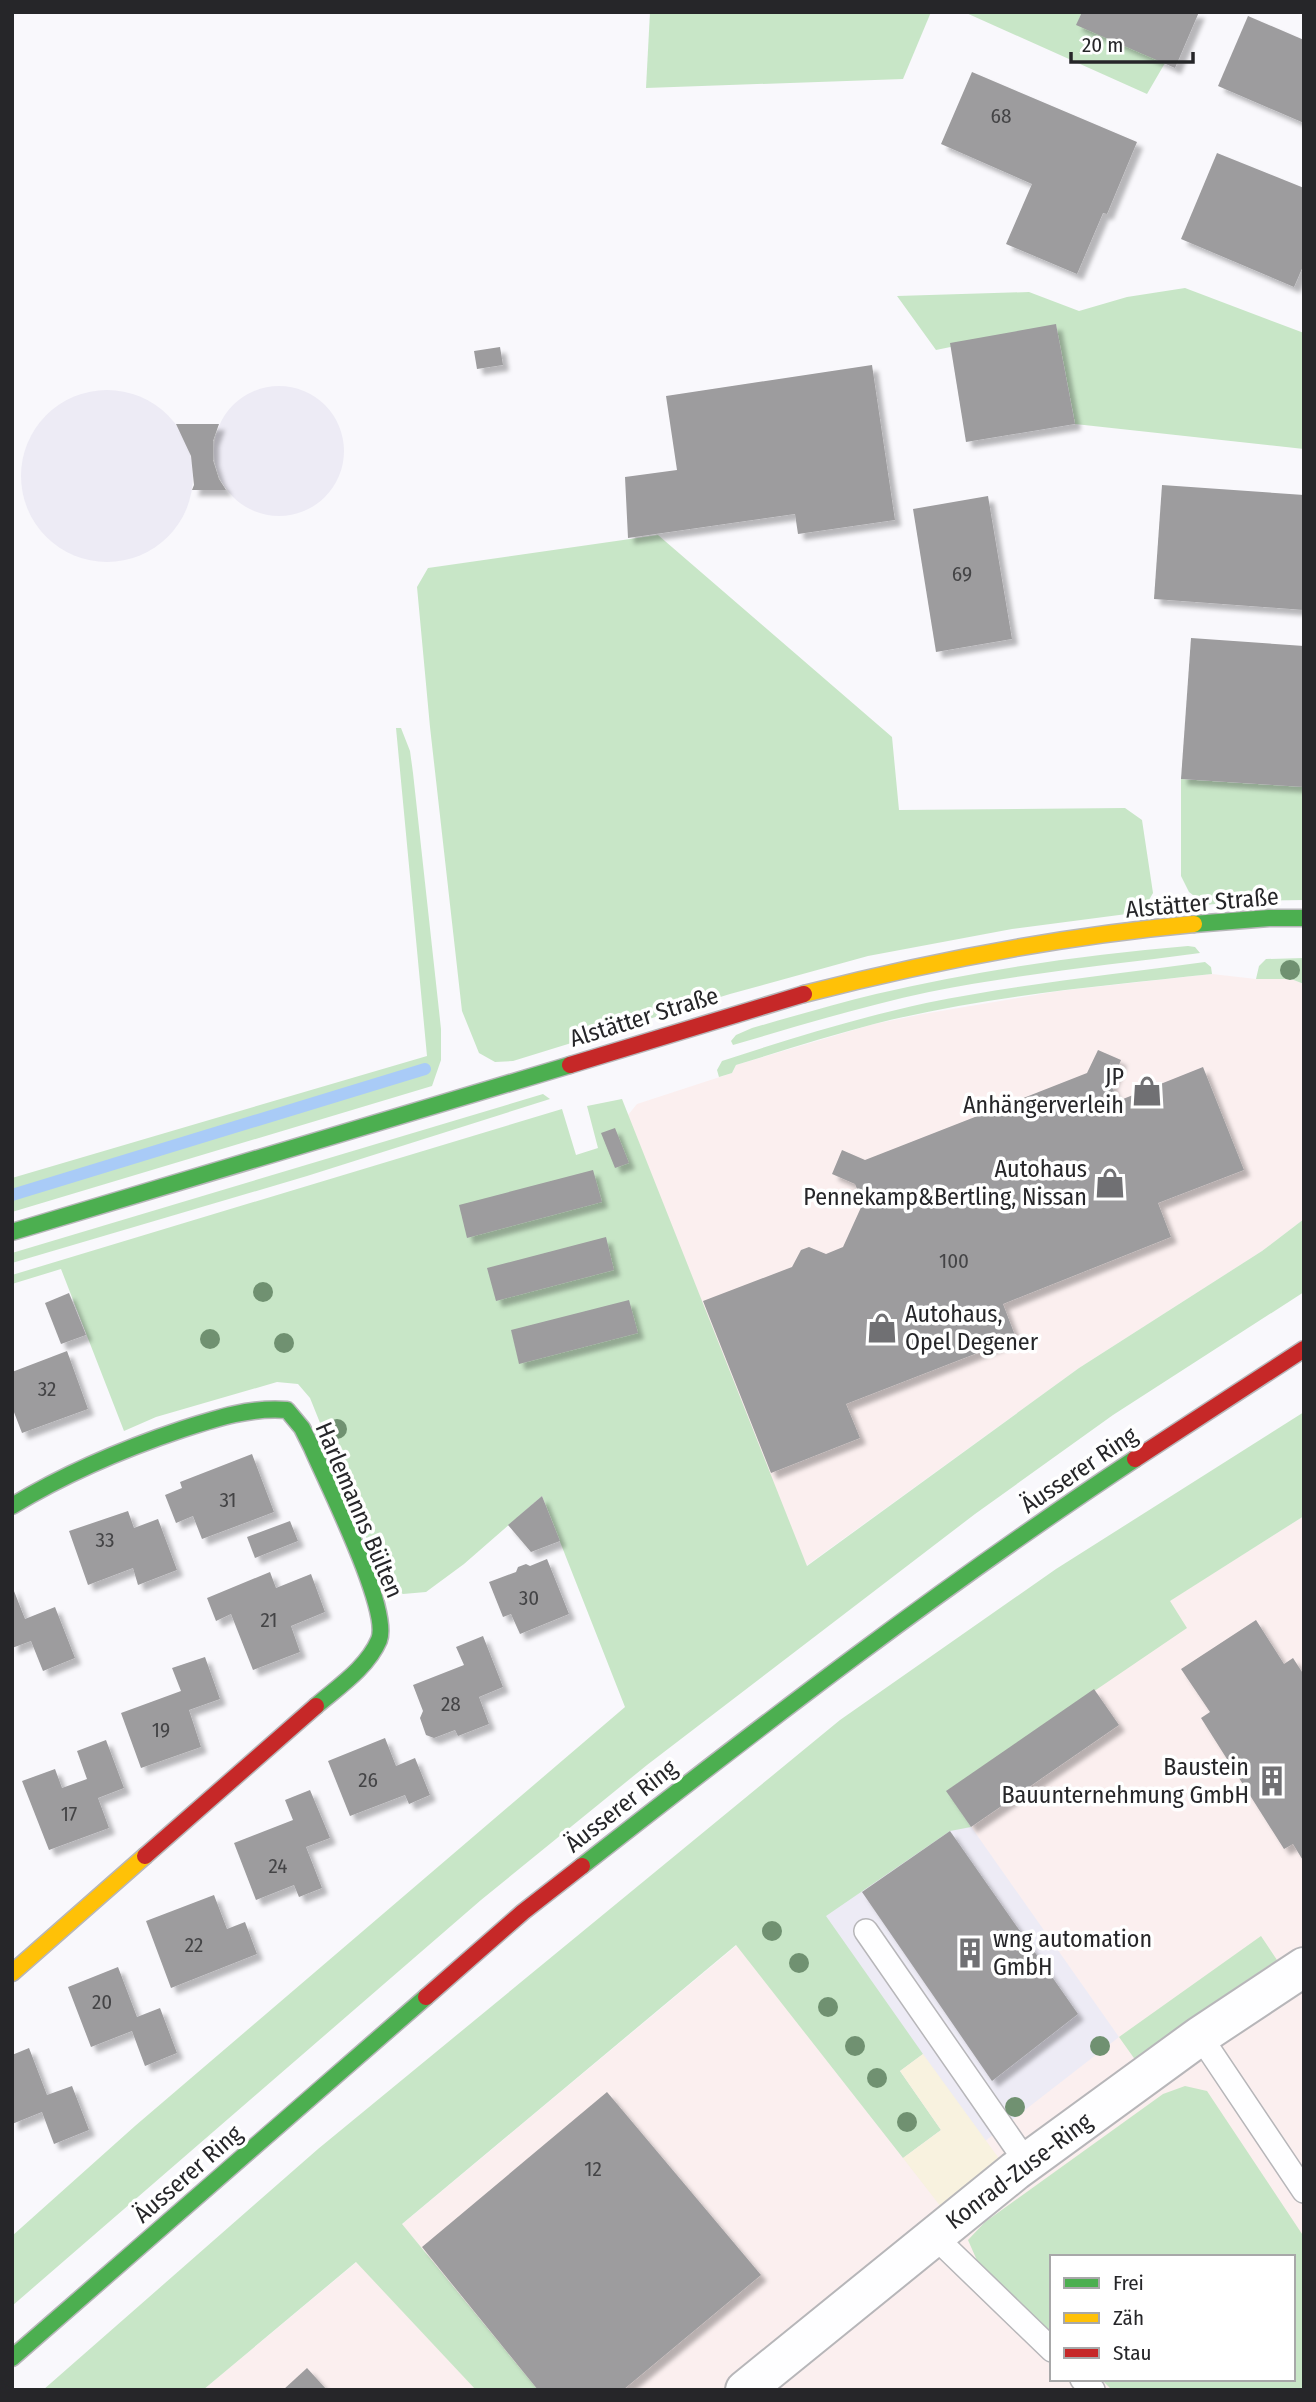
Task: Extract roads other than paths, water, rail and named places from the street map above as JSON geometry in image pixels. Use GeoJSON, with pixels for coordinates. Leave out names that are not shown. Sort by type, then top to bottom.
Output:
{"type":"FeatureCollection","features":[{"type":"Feature","properties":{"kind":"main road","name":"Alstätter Straße"},"geometry":{"type":"LineString","coordinates":[[12,1232],[466,1097],[771,1002],[895,970],[1042,944],[1176,926],[1269,918],[1304,918]]}},
{"type":"Feature","properties":{"kind":"main road","name":"Äusserer Ring"},"geometry":{"type":"LineString","coordinates":[[12,2358],[523,1912],[637,1822],[869,1645],[1052,1514],[1304,1349]]}},
{"type":"Feature","properties":{"kind":"main road","name":"Harlemanns Bülten"},"geometry":{"type":"LineString","coordinates":[[12,1506],[47,1483],[90,1462],[149,1440],[248,1410],[287,1410],[302,1428],[312,1448],[366,1575],[378,1609],[380,1638],[366,1662],[12,1973]]}},
{"type":"Feature","properties":{"kind":"street","name":"Konrad-Zuse-Ring"},"geometry":{"type":"LineString","coordinates":[[745,2390],[1027,2162],[1200,2036],[1304,1967]]}},
{"type":"Feature","properties":{"kind":"lane"},"geometry":{"type":"LineString","coordinates":[[866,1931],[1027,2162]]}},
{"type":"Feature","properties":{"kind":"lane"},"geometry":{"type":"LineString","coordinates":[[1200,2036],[1304,2191]]}},
{"type":"Feature","properties":{"kind":"lane"},"geometry":{"type":"LineString","coordinates":[[934,2236],[1050,2348]]}},
{"type":"Feature","properties":{"kind":"waterway"},"geometry":{"type":"LineString","coordinates":[[12,1195],[425,1069]]}},
{"type":"Feature","properties":{"kind":"place","name":"JP Anhängerverleih"},"geometry":{"type":"Point","coordinates":[1147,1091]}},
{"type":"Feature","properties":{"kind":"place","name":"Autohaus Pennekamp&Bertling, Nissan"},"geometry":{"type":"Point","coordinates":[1110,1183]}},
{"type":"Feature","properties":{"kind":"place","name":"Autohaus, Opel Degener"},"geometry":{"type":"Point","coordinates":[882,1328]}},
{"type":"Feature","properties":{"kind":"place","name":"Baustein Bauunternehmung GmbH"},"geometry":{"type":"Point","coordinates":[1272,1781]}},
{"type":"Feature","properties":{"kind":"place","name":"wng automation GmbH"},"geometry":{"type":"Point","coordinates":[970,1953]}}]}
